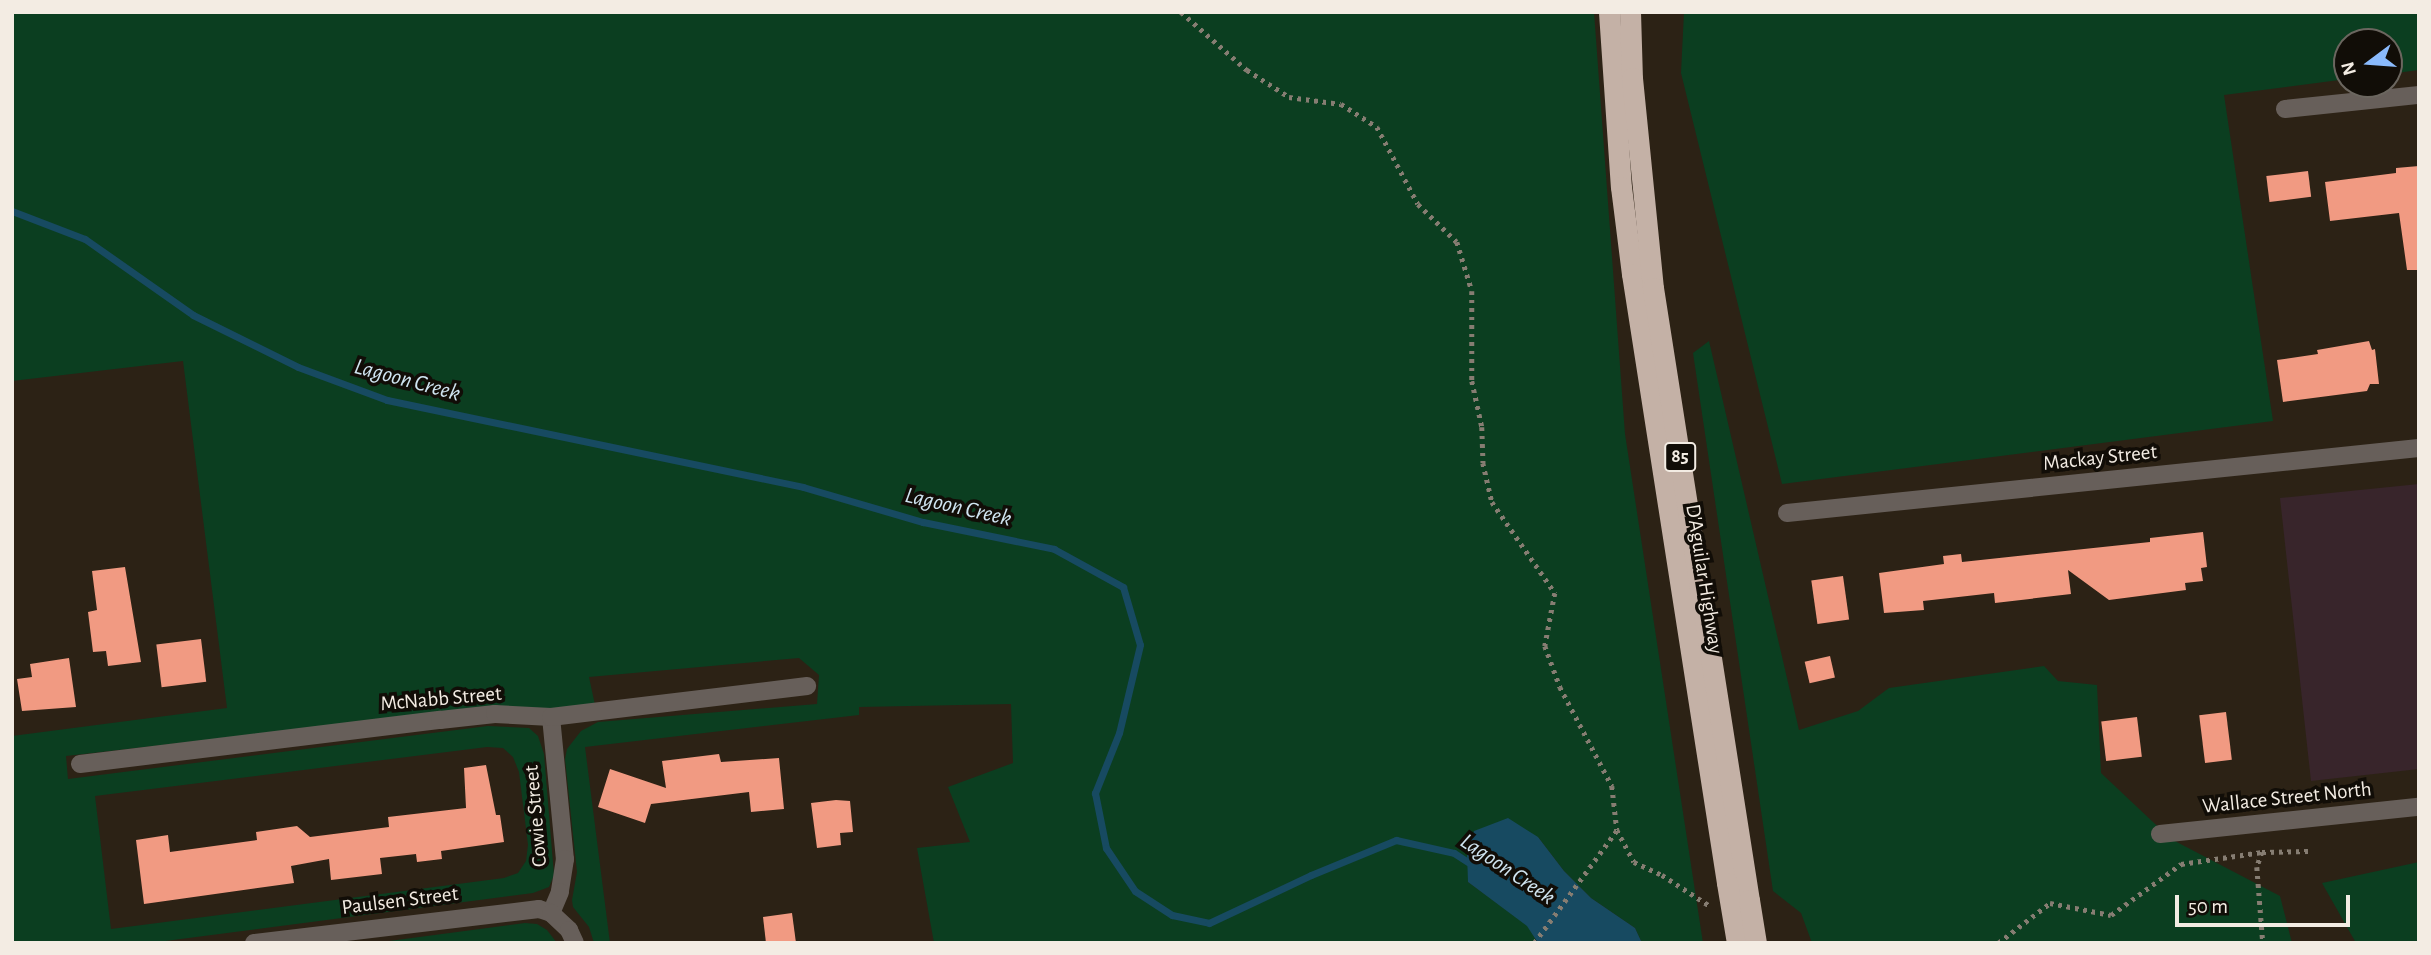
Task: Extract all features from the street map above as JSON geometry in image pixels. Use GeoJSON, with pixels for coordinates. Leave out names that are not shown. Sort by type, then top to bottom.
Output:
{"type":"FeatureCollection","features":[{"type":"Feature","properties":{"kind":"highway","name":"D'Aguilar Highway"},"geometry":{"type":"LineString","coordinates":[[1609,12],[1620,173],[1632,274],[1737,943]]}},
{"type":"Feature","properties":{"kind":"highway","name":"D'Aguilar Highway"},"geometry":{"type":"LineString","coordinates":[[1630,12],[1636,117],[1653,288],[1756,943]]}},
{"type":"Feature","properties":{"kind":"street"},"geometry":{"type":"LineString","coordinates":[[2285,109],[2419,95]]}},
{"type":"Feature","properties":{"kind":"street","name":"Mackay Street"},"geometry":{"type":"LineString","coordinates":[[1787,513],[2419,448]]}},
{"type":"Feature","properties":{"kind":"street","name":"McNabb Street"},"geometry":{"type":"LineString","coordinates":[[80,764],[467,717],[551,717],[807,686]]}},
{"type":"Feature","properties":{"kind":"street","name":"Cowie Street"},"geometry":{"type":"LineString","coordinates":[[551,717],[565,859],[560,892],[551,913]]}},
{"type":"Feature","properties":{"kind":"street","name":"Wallace Street North"},"geometry":{"type":"LineString","coordinates":[[2160,834],[2419,807]]}},
{"type":"Feature","properties":{"kind":"street","name":"Paulsen Street"},"geometry":{"type":"LineString","coordinates":[[254,943],[522,909],[551,913]]}},
{"type":"Feature","properties":{"kind":"street"},"geometry":{"type":"LineString","coordinates":[[551,913],[569,930],[575,943]]}},
{"type":"Feature","properties":{"kind":"path"},"geometry":{"type":"LineString","coordinates":[[1181,12],[1247,70],[1289,97],[1341,104],[1377,127],[1418,204],[1457,242],[1472,291],[1472,381],[1482,427],[1483,463],[1492,502],[1555,593],[1545,646],[1560,687],[1612,786],[1617,830],[1634,862],[1662,875],[1720,913]]}},
{"type":"Feature","properties":{"kind":"path"},"geometry":{"type":"LineString","coordinates":[[1534,943],[1617,830]]}},
{"type":"Feature","properties":{"kind":"path"},"geometry":{"type":"LineString","coordinates":[[1998,943],[2050,903],[2110,915],[2181,864],[2262,852],[2308,851]]}},
{"type":"Feature","properties":{"kind":"path"},"geometry":{"type":"LineString","coordinates":[[2262,852],[2257,867],[2263,943]]}},
{"type":"Feature","properties":{"kind":"shaded area"},"geometry":{"type":"Polygon","coordinates":[[[2419,484],[2419,769],[2311,781],[2280,498],[2419,484]]]}},
{"type":"Feature","properties":{"kind":"green space"},"geometry":{"type":"Polygon","coordinates":[[[12,12],[1594,12],[1625,434],[1703,943],[1642,943],[1635,928],[1591,898],[1564,871],[1538,837],[1468,882],[1528,926],[1538,943],[934,943],[917,848],[970,842],[948,787],[1013,763],[1011,704],[859,707],[859,715],[585,747],[610,943],[594,943],[589,927],[573,907],[572,900],[577,872],[565,759],[567,749],[581,731],[598,722],[817,704],[819,675],[799,658],[589,677],[595,705],[552,711],[475,709],[66,756],[68,779],[488,726],[529,728],[538,736],[544,754],[554,875],[549,887],[533,893],[150,943],[12,943],[12,736],[227,708],[183,361],[12,381],[12,12]],[[487,747],[95,796],[111,929],[504,878],[518,873],[526,861],[528,845],[519,772],[513,757],[503,748],[487,747]]]}},
{"type":"Feature","properties":{"kind":"green space"},"geometry":{"type":"Polygon","coordinates":[[[1684,12],[2419,12],[2419,70],[2403,72],[2403,28],[2333,28],[2333,81],[2224,95],[2273,421],[1782,484],[1681,73],[1684,12]]]}},
{"type":"Feature","properties":{"kind":"green space"},"geometry":{"type":"Polygon","coordinates":[[[1709,341],[1799,730],[1858,711],[1889,688],[2044,666],[2058,681],[2097,685],[2101,773],[2171,839],[2280,896],[2292,943],[1812,943],[1801,913],[1773,891],[1693,353],[1709,341]]]}},
{"type":"Feature","properties":{"kind":"green space"},"geometry":{"type":"Polygon","coordinates":[[[2419,862],[2419,943],[2356,943],[2322,883],[2419,862]]]}},
{"type":"Feature","properties":{"kind":"green space"},"geometry":{"type":"Polygon","coordinates":[[[525,923],[537,924],[547,930],[557,943],[374,943],[525,923]]]}},
{"type":"Feature","properties":{"kind":"water"},"geometry":{"type":"Polygon","coordinates":[[[1508,818],[1538,837],[1564,871],[1591,898],[1635,928],[1642,943],[1538,943],[1527,926],[1468,882],[1467,853],[1474,831],[1508,818]]]}},
{"type":"Feature","properties":{"kind":"building"},"geometry":{"type":"Polygon","coordinates":[[[2419,166],[2419,270],[2407,270],[2399,213],[2330,221],[2325,182],[2396,173],[2396,168],[2419,166]]]}},
{"type":"Feature","properties":{"kind":"building"},"geometry":{"type":"Polygon","coordinates":[[[2308,171],[2311,197],[2269,202],[2266,176],[2308,171]]]}},
{"type":"Feature","properties":{"kind":"building"},"geometry":{"type":"Polygon","coordinates":[[[2369,341],[2372,350],[2375,349],[2379,384],[2370,384],[2367,391],[2283,402],[2277,360],[2318,354],[2317,350],[2369,341]]]}},
{"type":"Feature","properties":{"kind":"building"},"geometry":{"type":"Polygon","coordinates":[[[2203,532],[2207,567],[2201,568],[2203,581],[2185,583],[2186,590],[2109,600],[2068,570],[2071,594],[1995,603],[1994,593],[1923,601],[1924,610],[1884,613],[1879,573],[1944,564],[1943,556],[1961,554],[1962,562],[2150,542],[2150,538],[2203,532]]]}},
{"type":"Feature","properties":{"kind":"building"},"geometry":{"type":"Polygon","coordinates":[[[125,567],[141,662],[108,666],[106,651],[93,652],[88,612],[97,610],[92,571],[125,567]]]}},
{"type":"Feature","properties":{"kind":"building"},"geometry":{"type":"Polygon","coordinates":[[[1843,576],[1849,620],[1817,624],[1811,580],[1843,576]]]}},
{"type":"Feature","properties":{"kind":"building"},"geometry":{"type":"Polygon","coordinates":[[[201,639],[206,682],[162,687],[156,644],[201,639]]]}},
{"type":"Feature","properties":{"kind":"building"},"geometry":{"type":"Polygon","coordinates":[[[1830,656],[1835,677],[1810,683],[1805,662],[1830,656]]]}},
{"type":"Feature","properties":{"kind":"building"},"geometry":{"type":"Polygon","coordinates":[[[69,658],[76,707],[22,711],[17,679],[32,677],[30,664],[69,658]]]}},
{"type":"Feature","properties":{"kind":"building"},"geometry":{"type":"Polygon","coordinates":[[[2226,712],[2232,760],[2205,763],[2199,715],[2226,712]]]}},
{"type":"Feature","properties":{"kind":"building"},"geometry":{"type":"Polygon","coordinates":[[[2137,717],[2142,757],[2106,761],[2101,721],[2137,717]]]}},
{"type":"Feature","properties":{"kind":"building"},"geometry":{"type":"Polygon","coordinates":[[[719,754],[721,762],[779,758],[784,809],[751,812],[749,792],[651,804],[645,823],[598,807],[610,769],[666,788],[662,761],[719,754]]]}},
{"type":"Feature","properties":{"kind":"building"},"geometry":{"type":"Polygon","coordinates":[[[486,765],[496,815],[500,815],[504,842],[441,851],[442,859],[417,862],[416,854],[380,858],[382,874],[331,880],[329,859],[291,866],[294,883],[144,904],[136,840],[168,835],[170,852],[257,840],[256,832],[297,826],[310,837],[389,827],[388,817],[466,808],[464,768],[486,765]]]}},
{"type":"Feature","properties":{"kind":"building"},"geometry":{"type":"Polygon","coordinates":[[[850,801],[853,832],[840,833],[841,845],[817,848],[811,803],[850,801]]]}},
{"type":"Feature","properties":{"kind":"building"},"geometry":{"type":"Polygon","coordinates":[[[792,913],[796,943],[766,943],[763,917],[792,913]]]}},
{"type":"Feature","properties":{"kind":"waterway","name":"Lagoon Creek"},"geometry":{"type":"LineString","coordinates":[[12,211],[85,239],[193,315],[298,367],[387,400],[803,487],[923,522],[1054,549],[1123,587],[1140,645],[1119,733],[1095,793],[1106,848],[1135,891],[1172,915],[1209,923],[1311,875],[1396,840],[1454,853],[1474,866]]}}]}
